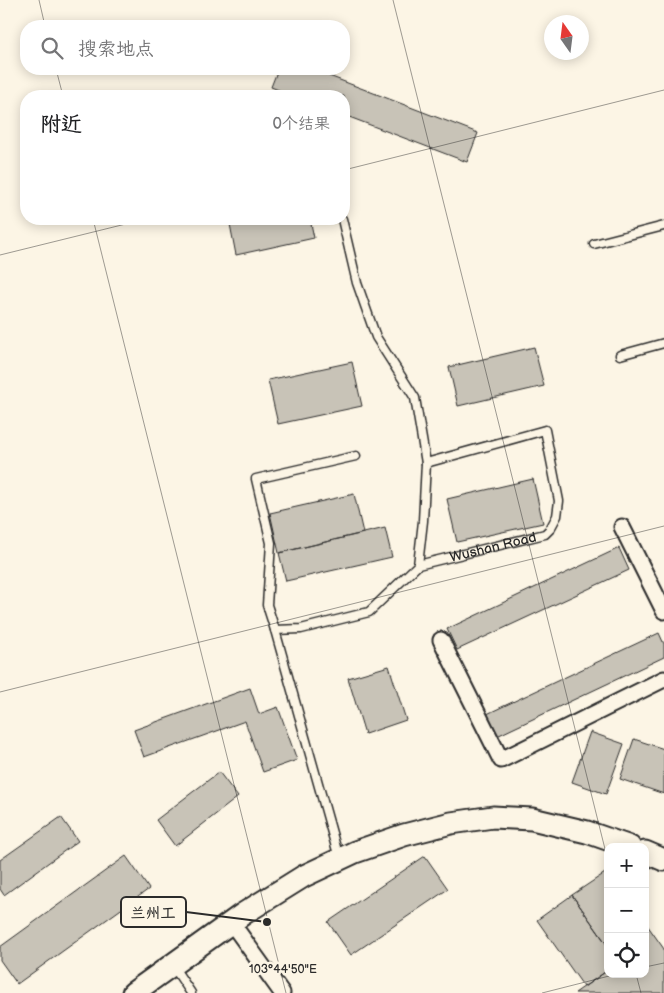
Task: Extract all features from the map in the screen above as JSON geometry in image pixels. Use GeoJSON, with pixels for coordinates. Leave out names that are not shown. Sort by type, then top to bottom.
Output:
{"type":"FeatureCollection","features":[{"type":"Feature","properties":{"kind":"main road"},"geometry":{"type":"LineString","coordinates":[[133,993],[231,922],[304,876],[355,852],[404,835],[451,823],[493,817],[532,819],[587,832],[619,843]]}},
{"type":"Feature","properties":{"kind":"main road"},"geometry":{"type":"LineString","coordinates":[[649,854],[664,860]]}},
{"type":"Feature","properties":{"kind":"street"},"geometry":{"type":"LineString","coordinates":[[622,527],[664,611]]}},
{"type":"Feature","properties":{"kind":"street"},"geometry":{"type":"LineString","coordinates":[[441,640],[501,760],[664,679]]}},
{"type":"Feature","properties":{"kind":"street"},"geometry":{"type":"LineString","coordinates":[[231,922],[282,993]]}},
{"type":"Feature","properties":{"kind":"lane"},"geometry":{"type":"LineString","coordinates":[[275,630],[301,629],[369,612],[418,565],[426,463],[415,398],[376,337],[356,283],[343,225]]}},
{"type":"Feature","properties":{"kind":"lane"},"geometry":{"type":"LineString","coordinates":[[594,244],[664,227]]}},
{"type":"Feature","properties":{"kind":"lane"},"geometry":{"type":"LineString","coordinates":[[620,355],[664,343]]}},
{"type":"Feature","properties":{"kind":"lane","name":"Wushan Road"},"geometry":{"type":"LineString","coordinates":[[418,565],[546,534],[554,523],[559,501],[545,430],[426,463]]}},
{"type":"Feature","properties":{"kind":"lane"},"geometry":{"type":"LineString","coordinates":[[340,860],[267,605],[271,543],[256,479],[356,456]]}},
{"type":"Feature","properties":{"kind":"lane"},"geometry":{"type":"LineString","coordinates":[[172,965],[191,993]]}},
{"type":"Feature","properties":{"kind":"building"},"geometry":{"type":"Polygon","coordinates":[[[276,75],[327,75],[478,133],[467,162],[350,117],[350,90],[279,90],[271,87],[276,75]]]}},
{"type":"Feature","properties":{"kind":"building"},"geometry":{"type":"Polygon","coordinates":[[[230,225],[311,225],[314,238],[236,255],[230,225]]]}},
{"type":"Feature","properties":{"kind":"building"},"geometry":{"type":"Polygon","coordinates":[[[534,347],[544,386],[458,406],[449,367],[534,347]]]}},
{"type":"Feature","properties":{"kind":"building"},"geometry":{"type":"Polygon","coordinates":[[[352,362],[362,406],[278,424],[268,380],[352,362]]]}},
{"type":"Feature","properties":{"kind":"building"},"geometry":{"type":"Polygon","coordinates":[[[533,479],[543,523],[457,542],[447,499],[533,479]]]}},
{"type":"Feature","properties":{"kind":"building"},"geometry":{"type":"Polygon","coordinates":[[[354,494],[363,533],[279,553],[270,513],[354,494]]]}},
{"type":"Feature","properties":{"kind":"building"},"geometry":{"type":"Polygon","coordinates":[[[385,528],[392,557],[286,581],[279,553],[385,528]]]}},
{"type":"Feature","properties":{"kind":"building"},"geometry":{"type":"Polygon","coordinates":[[[619,548],[629,570],[457,650],[447,629],[619,548]]]}},
{"type":"Feature","properties":{"kind":"building"},"geometry":{"type":"Polygon","coordinates":[[[659,633],[664,644],[664,657],[497,736],[487,714],[659,633]]]}},
{"type":"Feature","properties":{"kind":"building"},"geometry":{"type":"Polygon","coordinates":[[[389,666],[406,720],[365,734],[348,678],[389,666]]]}},
{"type":"Feature","properties":{"kind":"building"},"geometry":{"type":"Polygon","coordinates":[[[250,688],[259,714],[278,707],[297,760],[263,772],[245,721],[144,757],[134,730],[250,688]]]}},
{"type":"Feature","properties":{"kind":"building"},"geometry":{"type":"Polygon","coordinates":[[[590,732],[624,744],[606,794],[572,782],[590,732]]]}},
{"type":"Feature","properties":{"kind":"building"},"geometry":{"type":"Polygon","coordinates":[[[634,739],[664,749],[664,794],[620,779],[634,739]]]}},
{"type":"Feature","properties":{"kind":"building"},"geometry":{"type":"Polygon","coordinates":[[[219,772],[238,797],[175,846],[156,820],[219,772]]]}},
{"type":"Feature","properties":{"kind":"building"},"geometry":{"type":"Polygon","coordinates":[[[61,817],[78,841],[4,895],[0,889],[0,860],[61,817]]]}},
{"type":"Feature","properties":{"kind":"building"},"geometry":{"type":"Polygon","coordinates":[[[126,856],[149,889],[17,984],[0,960],[0,947],[126,856]]]}},
{"type":"Feature","properties":{"kind":"building"},"geometry":{"type":"Polygon","coordinates":[[[425,856],[448,889],[351,955],[328,922],[425,856]]]}},
{"type":"Feature","properties":{"kind":"building"},"geometry":{"type":"Polygon","coordinates":[[[604,874],[604,940],[572,895],[604,874]]]}},
{"type":"Feature","properties":{"kind":"building"},"geometry":{"type":"Polygon","coordinates":[[[572,895],[604,940],[604,973],[584,987],[537,920],[572,895]]]}},
{"type":"Feature","properties":{"kind":"building"},"geometry":{"type":"Polygon","coordinates":[[[649,928],[664,949],[664,993],[575,993],[604,973],[604,978],[649,978],[649,928]]]}},
{"type":"Feature","properties":{"kind":"place","name":"兰州工"},"geometry":{"type":"Point","coordinates":[267,922]}}]}
